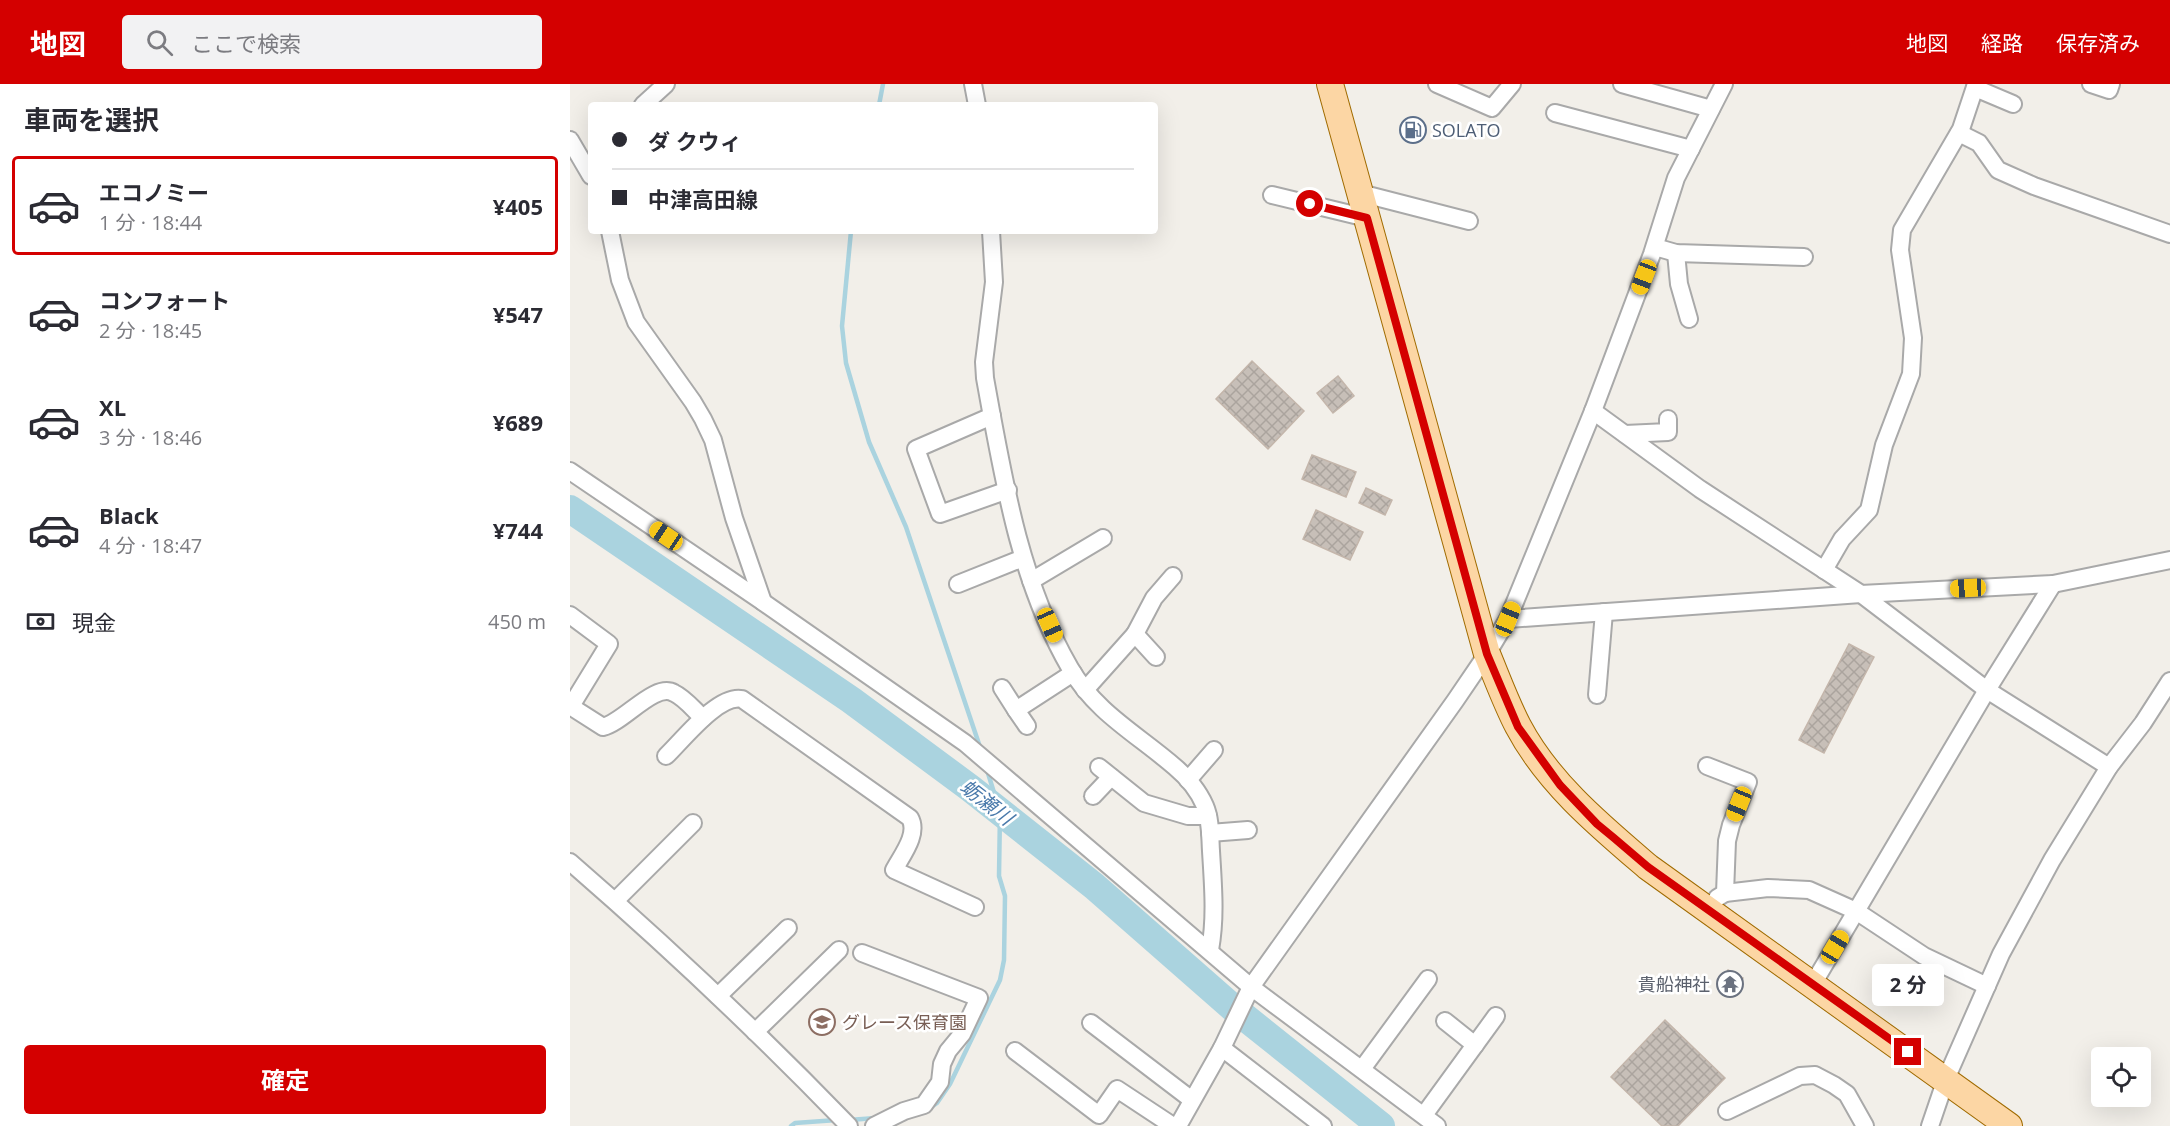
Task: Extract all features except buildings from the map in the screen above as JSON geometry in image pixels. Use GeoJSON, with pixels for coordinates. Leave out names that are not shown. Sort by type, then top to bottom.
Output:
{"type":"FeatureCollection","features":[{"type":"Feature","properties":{"kind":"main road"},"geometry":{"type":"LineString","coordinates":[[1330,84],[1487,654],[1518,727],[1560,785],[1597,824],[1648,867],[2009,1126]]}},
{"type":"Feature","properties":{"kind":"street"},"geometry":{"type":"LineString","coordinates":[[645,102],[666,84]]}},
{"type":"Feature","properties":{"kind":"street"},"geometry":{"type":"LineString","coordinates":[[973,84],[976,102]]}},
{"type":"Feature","properties":{"kind":"street"},"geometry":{"type":"LineString","coordinates":[[1437,84],[1492,108],[1512,84]]}},
{"type":"Feature","properties":{"kind":"street"},"geometry":{"type":"LineString","coordinates":[[1622,84],[1712,110]]}},
{"type":"Feature","properties":{"kind":"street"},"geometry":{"type":"LineString","coordinates":[[1178,1126],[1223,1044],[1249,990],[1487,654],[1508,619],[1593,411],[1655,247],[1676,178],[1724,84]]}},
{"type":"Feature","properties":{"kind":"street"},"geometry":{"type":"LineString","coordinates":[[2091,84],[2109,90],[2111,84]]}},
{"type":"Feature","properties":{"kind":"street"},"geometry":{"type":"LineString","coordinates":[[1824,570],[1842,539],[1869,510],[1884,445],[1911,374],[1913,338],[1900,250],[1902,230],[1959,133],[1975,86],[2013,104]]}},
{"type":"Feature","properties":{"kind":"street"},"geometry":{"type":"LineString","coordinates":[[1555,112],[1691,149]]}},
{"type":"Feature","properties":{"kind":"street"},"geometry":{"type":"LineString","coordinates":[[1959,133],[1979,143],[1998,170],[2034,186],[2170,234]]}},
{"type":"Feature","properties":{"kind":"street"},"geometry":{"type":"LineString","coordinates":[[570,140],[588,167]]}},
{"type":"Feature","properties":{"kind":"street"},"geometry":{"type":"LineString","coordinates":[[1360,193],[1469,221]]}},
{"type":"Feature","properties":{"kind":"street"},"geometry":{"type":"LineString","coordinates":[[1272,195],[1367,218]]}},
{"type":"Feature","properties":{"kind":"street"},"geometry":{"type":"LineString","coordinates":[[611,234],[620,280],[636,322],[698,410],[713,440],[734,518],[763,602]]}},
{"type":"Feature","properties":{"kind":"street"},"geometry":{"type":"LineString","coordinates":[[991,234],[994,282],[984,362],[985,378],[1023,558],[1058,644],[1085,690],[1105,712],[1176,767],[1188,780],[1205,807],[1209,824],[1214,898],[1210,950]]}},
{"type":"Feature","properties":{"kind":"street"},"geometry":{"type":"LineString","coordinates":[[1655,247],[1676,253],[1804,257]]}},
{"type":"Feature","properties":{"kind":"street"},"geometry":{"type":"LineString","coordinates":[[1676,253],[1678,284],[1689,319]]}},
{"type":"Feature","properties":{"kind":"street"},"geometry":{"type":"LineString","coordinates":[[1593,411],[1700,489],[1861,594],[1987,690],[2109,767]]}},
{"type":"Feature","properties":{"kind":"street"},"geometry":{"type":"LineString","coordinates":[[992,416],[916,449],[940,514],[1008,490]]}},
{"type":"Feature","properties":{"kind":"street"},"geometry":{"type":"LineString","coordinates":[[1626,434],[1668,432],[1668,419]]}},
{"type":"Feature","properties":{"kind":"street"},"geometry":{"type":"LineString","coordinates":[[570,471],[965,743],[1210,950],[1249,990],[1362,1069],[1431,1121],[1475,1045],[1496,1016]]}},
{"type":"Feature","properties":{"kind":"street"},"geometry":{"type":"LineString","coordinates":[[1031,581],[1103,538]]}},
{"type":"Feature","properties":{"kind":"street"},"geometry":{"type":"LineString","coordinates":[[958,584],[1023,558]]}},
{"type":"Feature","properties":{"kind":"street"},"geometry":{"type":"LineString","coordinates":[[1508,619],[1861,594],[2053,584],[2170,560]]}},
{"type":"Feature","properties":{"kind":"street"},"geometry":{"type":"LineString","coordinates":[[1085,690],[1135,634],[1154,598],[1173,576]]}},
{"type":"Feature","properties":{"kind":"street"},"geometry":{"type":"LineString","coordinates":[[1813,984],[1987,690],[2053,584]]}},
{"type":"Feature","properties":{"kind":"street"},"geometry":{"type":"LineString","coordinates":[[1597,695],[1604,612]]}},
{"type":"Feature","properties":{"kind":"street"},"geometry":{"type":"LineString","coordinates":[[570,615],[609,644],[570,706],[603,727],[616,722],[654,694],[666,690],[674,693],[704,718]]}},
{"type":"Feature","properties":{"kind":"street"},"geometry":{"type":"LineString","coordinates":[[1135,634],[1156,657]]}},
{"type":"Feature","properties":{"kind":"street"},"geometry":{"type":"LineString","coordinates":[[1016,710],[1073,673]]}},
{"type":"Feature","properties":{"kind":"street"},"geometry":{"type":"LineString","coordinates":[[1930,1126],[1946,1079],[2001,954],[2052,860],[2109,767],[2143,723],[2170,681]]}},
{"type":"Feature","properties":{"kind":"street"},"geometry":{"type":"LineString","coordinates":[[1002,688],[1026,726]]}},
{"type":"Feature","properties":{"kind":"street"},"geometry":{"type":"LineString","coordinates":[[666,756],[704,718],[738,698],[910,818],[914,832],[894,870],[975,907]]}},
{"type":"Feature","properties":{"kind":"street"},"geometry":{"type":"LineString","coordinates":[[1188,780],[1214,750]]}},
{"type":"Feature","properties":{"kind":"street"},"geometry":{"type":"LineString","coordinates":[[1707,766],[1748,782],[1727,841],[1725,893]]}},
{"type":"Feature","properties":{"kind":"street"},"geometry":{"type":"LineString","coordinates":[[1094,796],[1105,772],[1144,803],[1209,824],[1248,830]]}},
{"type":"Feature","properties":{"kind":"street"},"geometry":{"type":"LineString","coordinates":[[615,901],[693,823]]}},
{"type":"Feature","properties":{"kind":"street"},"geometry":{"type":"LineString","coordinates":[[570,862],[718,996],[849,1126]]}},
{"type":"Feature","properties":{"kind":"street"},"geometry":{"type":"LineString","coordinates":[[1703,906],[1725,893],[1768,888],[1809,890],[1856,911],[1924,956],[1987,986]]}},
{"type":"Feature","properties":{"kind":"street"},"geometry":{"type":"LineString","coordinates":[[718,996],[788,928]]}},
{"type":"Feature","properties":{"kind":"street"},"geometry":{"type":"LineString","coordinates":[[756,1032],[838,950]]}},
{"type":"Feature","properties":{"kind":"street"},"geometry":{"type":"LineString","coordinates":[[862,953],[979,998],[962,1034],[948,1051],[942,1064],[940,1082],[924,1105],[904,1111],[874,1126]]}},
{"type":"Feature","properties":{"kind":"street"},"geometry":{"type":"LineString","coordinates":[[1362,1069],[1428,980]]}},
{"type":"Feature","properties":{"kind":"street"},"geometry":{"type":"LineString","coordinates":[[1445,1021],[1475,1045]]}},
{"type":"Feature","properties":{"kind":"street"},"geometry":{"type":"LineString","coordinates":[[1091,1023],[1192,1100]]}},
{"type":"Feature","properties":{"kind":"street"},"geometry":{"type":"LineString","coordinates":[[1223,1044],[1317,1124]]}},
{"type":"Feature","properties":{"kind":"street"},"geometry":{"type":"LineString","coordinates":[[1015,1051],[1099,1115],[1117,1089],[1173,1126]]}},
{"type":"Feature","properties":{"kind":"street"},"geometry":{"type":"LineString","coordinates":[[1727,1111],[1800,1076],[1815,1075],[1834,1084],[1847,1094],[1865,1126]]}},
{"type":"Feature","properties":{"kind":"waterway"},"geometry":{"type":"LineString","coordinates":[[880,102],[883,84]]}},
{"type":"Feature","properties":{"kind":"waterway"},"geometry":{"type":"LineString","coordinates":[[851,234],[842,326],[846,363],[869,442],[906,527],[981,750]]}},
{"type":"Feature","properties":{"kind":"waterway","name":"蛎瀬川"},"geometry":{"type":"LineString","coordinates":[[570,509],[851,700],[970,788],[1094,886],[1232,1007],[1381,1126]]}},
{"type":"Feature","properties":{"kind":"waterway"},"geometry":{"type":"LineString","coordinates":[[930,1108],[937,1103],[950,1084],[1000,980],[1004,960],[1005,896],[999,876],[1000,812],[987,770]]}},
{"type":"Feature","properties":{"kind":"waterway"},"geometry":{"type":"LineString","coordinates":[[849,1120],[876,1118]]}},
{"type":"Feature","properties":{"kind":"waterway"},"geometry":{"type":"LineString","coordinates":[[791,1126],[795,1123],[837,1120]]}},
{"type":"Feature","properties":{"kind":"place","name":"SOLATO"},"geometry":{"type":"Point","coordinates":[1413,130]}},
{"type":"Feature","properties":{"kind":"place","name":"貴船神社"},"geometry":{"type":"Point","coordinates":[1730,984]}},
{"type":"Feature","properties":{"kind":"place","name":"グレース保育園"},"geometry":{"type":"Point","coordinates":[822,1022]}},
{"type":"Feature","properties":{"kind":"route"},"geometry":{"type":"LineString","coordinates":[[1310,204],[1367,218],[1487,654],[1518,727],[1539,758],[1560,785],[1597,824],[1648,867],[1908,1052]]}}]}
